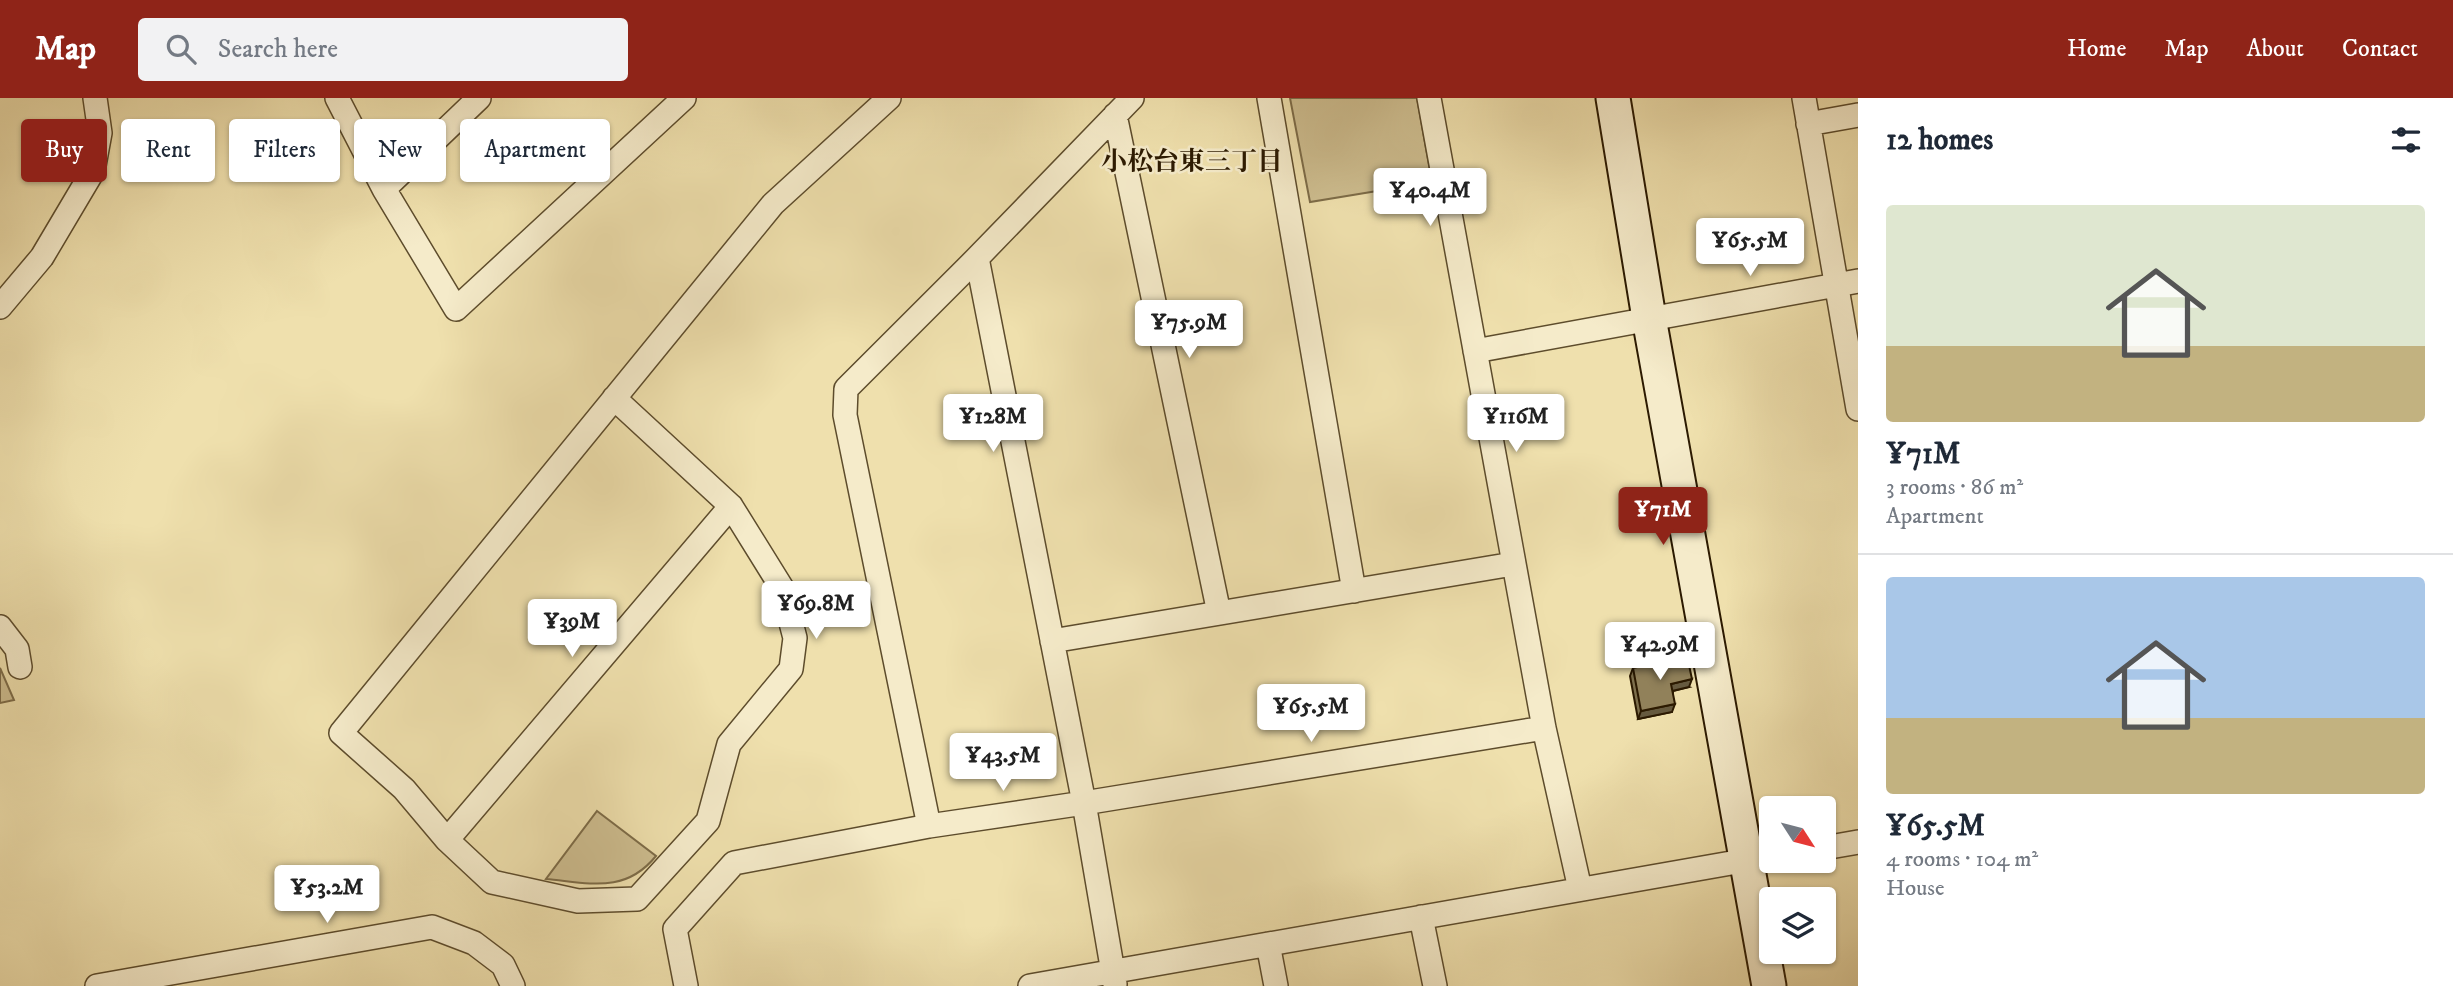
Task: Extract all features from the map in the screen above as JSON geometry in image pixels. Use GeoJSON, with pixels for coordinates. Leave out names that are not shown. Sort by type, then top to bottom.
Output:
{"type":"FeatureCollection","features":[{"type":"Feature","properties":{"kind":"street"},"geometry":{"type":"LineString","coordinates":[[0,307],[42,257],[93,170],[100,132],[95,98]]}},
{"type":"Feature","properties":{"kind":"street"},"geometry":{"type":"LineString","coordinates":[[337,98],[384,189],[456,309],[684,98]]}},
{"type":"Feature","properties":{"kind":"street"},"geometry":{"type":"LineString","coordinates":[[384,189],[479,98]]}},
{"type":"Feature","properties":{"kind":"street"},"geometry":{"type":"LineString","coordinates":[[614,398],[731,506],[782,587],[795,638],[792,669],[729,744],[708,821],[637,899],[578,901],[492,881],[447,841],[404,789],[341,733],[614,398],[773,204],[889,98]]}},
{"type":"Feature","properties":{"kind":"street"},"geometry":{"type":"LineString","coordinates":[[929,826],[845,415],[846,389],[1132,98]]}},
{"type":"Feature","properties":{"kind":"street"},"geometry":{"type":"LineString","coordinates":[[1269,98],[1354,591]]}},
{"type":"Feature","properties":{"kind":"street"},"geometry":{"type":"LineString","coordinates":[[1429,98],[1544,728],[1580,889]]}},
{"type":"Feature","properties":{"kind":"street"},"geometry":{"type":"LineString","coordinates":[[1030,986],[1114,979],[1268,944],[1759,858],[1649,318],[1613,98]]}},
{"type":"Feature","properties":{"kind":"street"},"geometry":{"type":"LineString","coordinates":[[1804,98],[1847,283],[1858,409]]}},
{"type":"Feature","properties":{"kind":"street"},"geometry":{"type":"LineString","coordinates":[[1115,115],[1219,613]]}},
{"type":"Feature","properties":{"kind":"street"},"geometry":{"type":"LineString","coordinates":[[1808,124],[1858,115]]}},
{"type":"Feature","properties":{"kind":"street"},"geometry":{"type":"LineString","coordinates":[[977,258],[1084,803],[1114,979]]}},
{"type":"Feature","properties":{"kind":"street"},"geometry":{"type":"LineString","coordinates":[[1475,351],[1847,283]]}},
{"type":"Feature","properties":{"kind":"street"},"geometry":{"type":"LineString","coordinates":[[447,841],[731,506]]}},
{"type":"Feature","properties":{"kind":"street"},"geometry":{"type":"LineString","coordinates":[[1052,641],[1513,564]]}},
{"type":"Feature","properties":{"kind":"street"},"geometry":{"type":"LineString","coordinates":[[0,627],[17,649],[20,667]]}},
{"type":"Feature","properties":{"kind":"street"},"geometry":{"type":"LineString","coordinates":[[686,986],[675,929],[734,863],[929,826],[1544,728]]}},
{"type":"Feature","properties":{"kind":"street"},"geometry":{"type":"LineString","coordinates":[[1836,846],[1858,842]]}},
{"type":"Feature","properties":{"kind":"street"},"geometry":{"type":"LineString","coordinates":[[1760,873],[1769,986]]}},
{"type":"Feature","properties":{"kind":"street"},"geometry":{"type":"LineString","coordinates":[[1421,917],[1435,986]]}},
{"type":"Feature","properties":{"kind":"street"},"geometry":{"type":"LineString","coordinates":[[97,986],[432,927],[474,943],[503,965],[513,986]]}},
{"type":"Feature","properties":{"kind":"street"},"geometry":{"type":"LineString","coordinates":[[1268,944],[1276,986]]}},
{"type":"Feature","properties":{"kind":"shaded area"},"geometry":{"type":"Polygon","coordinates":[[[1290,98],[1417,98],[1432,182],[1310,202],[1290,98]]]}},
{"type":"Feature","properties":{"kind":"shaded area"},"geometry":{"type":"Polygon","coordinates":[[[0,668],[14,700],[0,703],[0,668]]]}},
{"type":"Feature","properties":{"kind":"shaded area"},"geometry":{"type":"Polygon","coordinates":[[[597,811],[656,856],[644,868],[619,881],[592,884],[546,879],[597,811]]]}},
{"type":"Feature","properties":{"kind":"building"},"geometry":{"type":"Polygon","coordinates":[[[1687,656],[1692,679],[1671,684],[1675,704],[1641,711],[1633,668],[1687,656]]]}},
{"type":"Feature","properties":{"kind":"district","name":"小松台東三丁目"},"geometry":{"type":"Point","coordinates":[1192,162]}}]}
